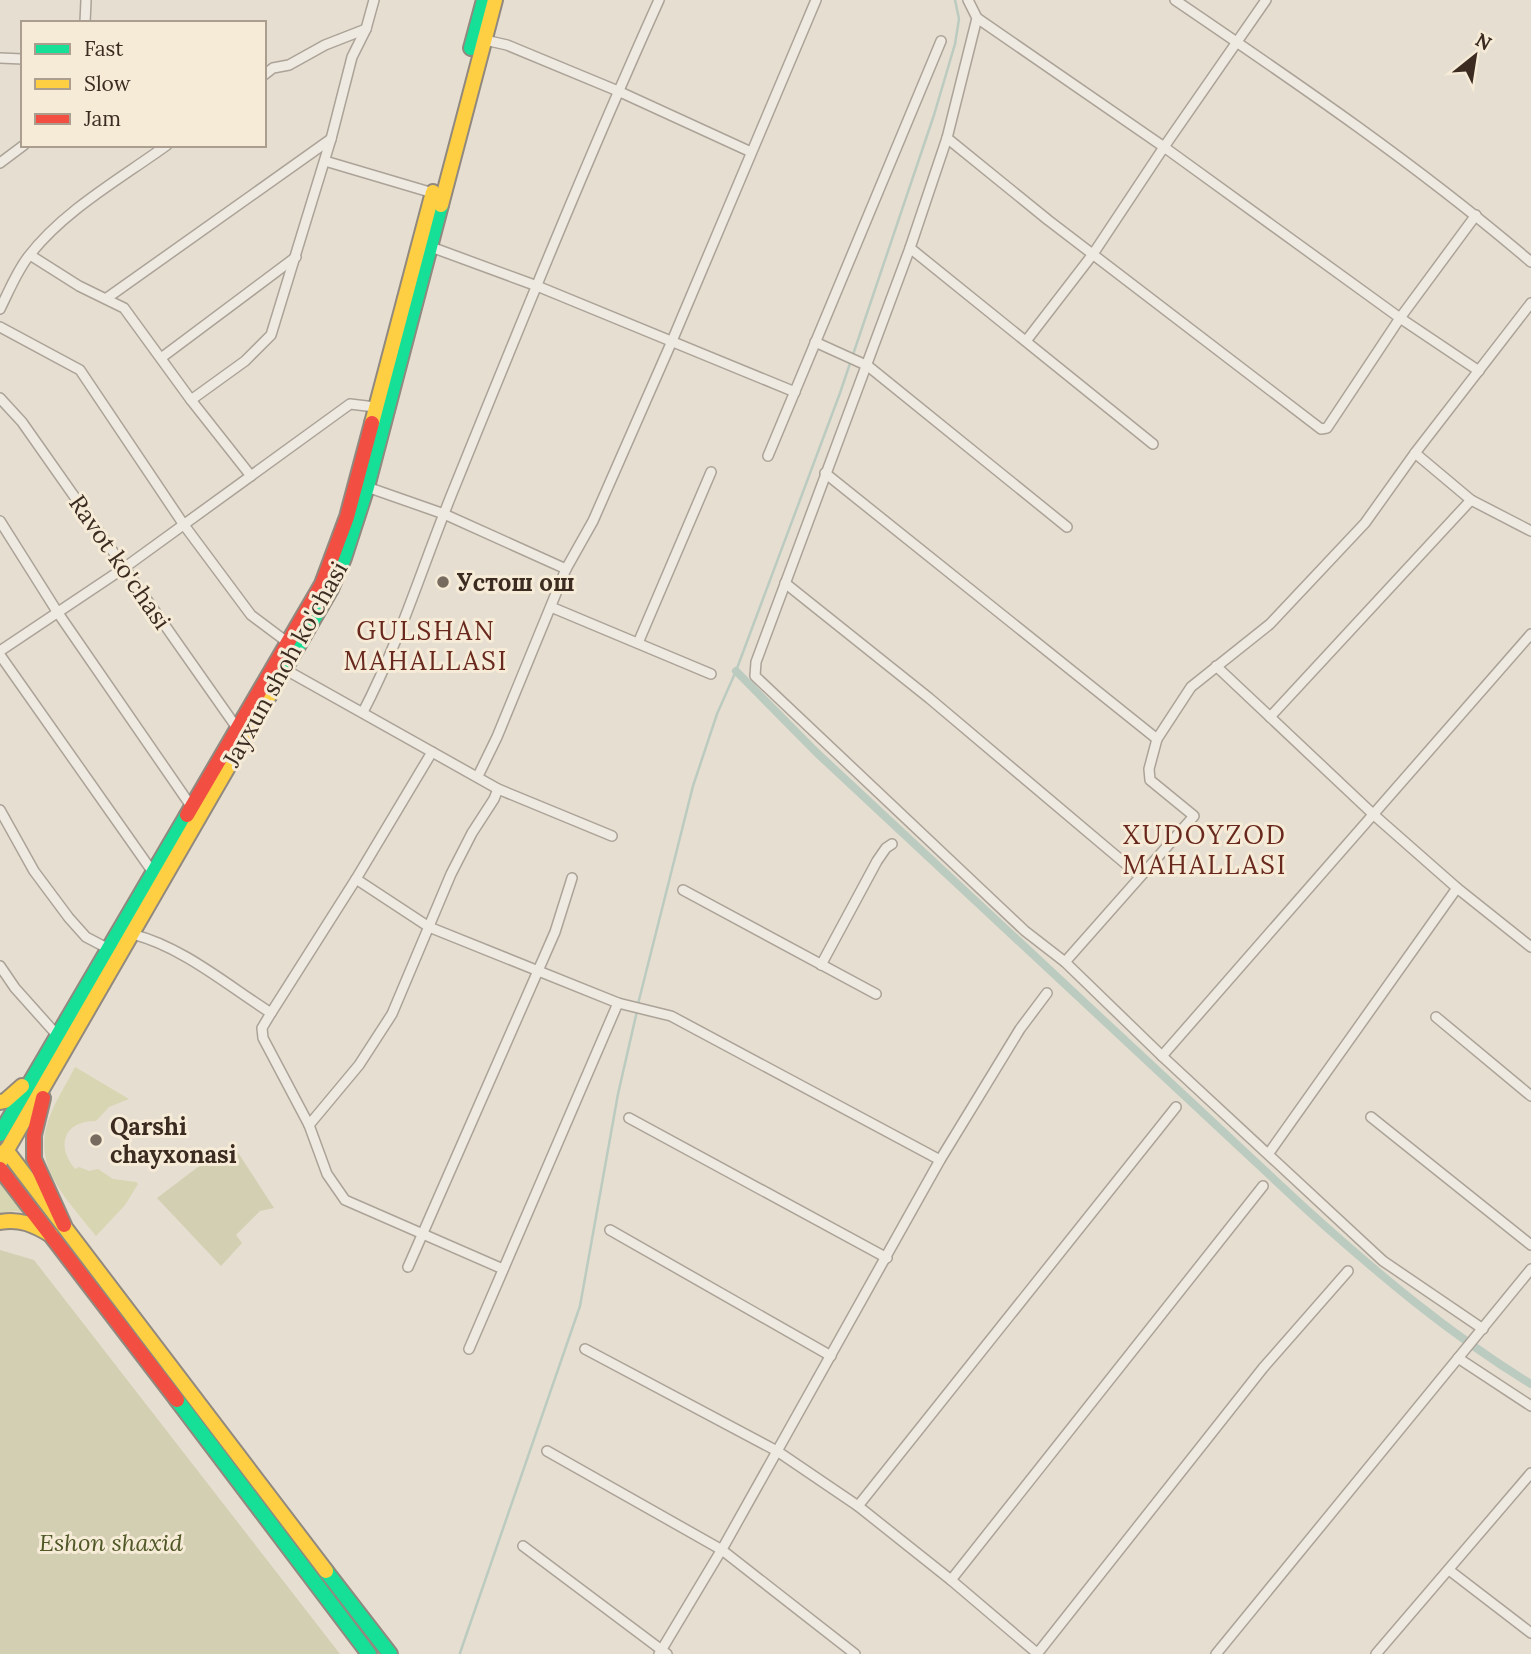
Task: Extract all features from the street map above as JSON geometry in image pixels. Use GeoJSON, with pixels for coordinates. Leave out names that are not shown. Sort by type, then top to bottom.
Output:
{"type":"FeatureCollection","features":[{"type":"Feature","properties":{"kind":"main road","name":"Jayxun shoh ko'chasi"},"geometry":{"type":"LineString","coordinates":[[3,1156],[43,1073],[57,1035],[322,584],[338,545],[484,0]]}},
{"type":"Feature","properties":{"kind":"main road","name":"Jayxun shoh ko'chasi"},"geometry":{"type":"LineString","coordinates":[[0,1134],[43,1073],[132,934],[331,589],[348,548],[367,487],[495,0]]}},
{"type":"Feature","properties":{"kind":"main road"},"geometry":{"type":"LineString","coordinates":[[0,1102],[43,1073]]}},
{"type":"Feature","properties":{"kind":"main road"},"geometry":{"type":"LineString","coordinates":[[43,1073],[34,1135],[34,1159],[64,1225]]}},
{"type":"Feature","properties":{"kind":"main road"},"geometry":{"type":"LineString","coordinates":[[3,1156],[64,1225],[390,1654]]}},
{"type":"Feature","properties":{"kind":"main road"},"geometry":{"type":"LineString","coordinates":[[0,1168],[369,1654]]}},
{"type":"Feature","properties":{"kind":"main road"},"geometry":{"type":"LineString","coordinates":[[0,1222],[13,1219],[32,1224],[51,1235]]}},
{"type":"Feature","properties":{"kind":"street"},"geometry":{"type":"LineString","coordinates":[[85,21],[86,0]]}},
{"type":"Feature","properties":{"kind":"street"},"geometry":{"type":"LineString","coordinates":[[191,400],[245,361],[271,335],[331,139],[352,57],[366,29],[374,0]]}},
{"type":"Feature","properties":{"kind":"street"},"geometry":{"type":"LineString","coordinates":[[363,712],[384,672],[444,514],[537,286],[659,0]]}},
{"type":"Feature","properties":{"kind":"street"},"geometry":{"type":"LineString","coordinates":[[478,776],[566,569],[593,521],[672,341],[816,0]]}},
{"type":"Feature","properties":{"kind":"street"},"geometry":{"type":"LineString","coordinates":[[968,0],[977,18],[1479,371]]}},
{"type":"Feature","properties":{"kind":"street"},"geometry":{"type":"LineString","coordinates":[[1175,0],[1388,147],[1476,215],[1531,262]]}},
{"type":"Feature","properties":{"kind":"street"},"geometry":{"type":"LineString","coordinates":[[1026,341],[1093,254],[1266,0]]}},
{"type":"Feature","properties":{"kind":"street"},"geometry":{"type":"LineString","coordinates":[[977,18],[947,138],[910,248],[864,364],[756,662],[755,676],[1025,931],[1065,962],[1383,1261],[1483,1329]]}},
{"type":"Feature","properties":{"kind":"street"},"geometry":{"type":"LineString","coordinates":[[269,68],[289,65],[325,45],[366,29]]}},
{"type":"Feature","properties":{"kind":"street"},"geometry":{"type":"LineString","coordinates":[[485,40],[507,46],[618,91],[751,152]]}},
{"type":"Feature","properties":{"kind":"street"},"geometry":{"type":"LineString","coordinates":[[768,456],[941,41]]}},
{"type":"Feature","properties":{"kind":"street"},"geometry":{"type":"LineString","coordinates":[[0,58],[21,59]]}},
{"type":"Feature","properties":{"kind":"street"},"geometry":{"type":"LineString","coordinates":[[947,138],[1321,429],[1327,428],[1400,318],[1476,215]]}},
{"type":"Feature","properties":{"kind":"street"},"geometry":{"type":"LineString","coordinates":[[107,298],[331,139]]}},
{"type":"Feature","properties":{"kind":"street"},"geometry":{"type":"LineString","coordinates":[[0,163],[21,147]]}},
{"type":"Feature","properties":{"kind":"street"},"geometry":{"type":"LineString","coordinates":[[0,309],[17,274],[30,255],[57,227],[164,147]]}},
{"type":"Feature","properties":{"kind":"street"},"geometry":{"type":"LineString","coordinates":[[324,161],[433,193]]}},
{"type":"Feature","properties":{"kind":"street"},"geometry":{"type":"LineString","coordinates":[[431,247],[537,286],[795,392]]}},
{"type":"Feature","properties":{"kind":"street"},"geometry":{"type":"LineString","coordinates":[[910,248],[1153,444]]}},
{"type":"Feature","properties":{"kind":"street"},"geometry":{"type":"LineString","coordinates":[[30,255],[79,286],[124,308],[251,476]]}},
{"type":"Feature","properties":{"kind":"street"},"geometry":{"type":"LineString","coordinates":[[161,358],[296,257]]}},
{"type":"Feature","properties":{"kind":"street"},"geometry":{"type":"LineString","coordinates":[[1065,962],[1194,816],[1150,780],[1149,769],[1157,739],[1191,687],[1270,624],[1365,523],[1415,453],[1531,303]]}},
{"type":"Feature","properties":{"kind":"street"},"geometry":{"type":"LineString","coordinates":[[0,327],[80,370],[184,525],[251,615],[287,642]]}},
{"type":"Feature","properties":{"kind":"street"},"geometry":{"type":"LineString","coordinates":[[815,342],[864,364],[1067,527]]}},
{"type":"Feature","properties":{"kind":"street","name":"Ravot ko'chasi"},"geometry":{"type":"LineString","coordinates":[[0,398],[22,422],[237,728]]}},
{"type":"Feature","properties":{"kind":"street"},"geometry":{"type":"LineString","coordinates":[[152,871],[0,653],[124,568],[350,404],[375,407]]}},
{"type":"Feature","properties":{"kind":"street"},"geometry":{"type":"LineString","coordinates":[[1415,453],[1471,500],[1531,530]]}},
{"type":"Feature","properties":{"kind":"street"},"geometry":{"type":"LineString","coordinates":[[638,643],[711,472]]}},
{"type":"Feature","properties":{"kind":"street"},"geometry":{"type":"LineString","coordinates":[[825,473],[1157,739]]}},
{"type":"Feature","properties":{"kind":"street"},"geometry":{"type":"LineString","coordinates":[[367,487],[444,514],[566,569]]}},
{"type":"Feature","properties":{"kind":"street"},"geometry":{"type":"LineString","coordinates":[[1270,717],[1471,500]]}},
{"type":"Feature","properties":{"kind":"street"},"geometry":{"type":"LineString","coordinates":[[0,521],[58,613],[191,806]]}},
{"type":"Feature","properties":{"kind":"street"},"geometry":{"type":"LineString","coordinates":[[785,583],[939,707],[1140,876]]}},
{"type":"Feature","properties":{"kind":"street"},"geometry":{"type":"LineString","coordinates":[[551,607],[711,674]]}},
{"type":"Feature","properties":{"kind":"street"},"geometry":{"type":"LineString","coordinates":[[1162,1056],[1531,634]]}},
{"type":"Feature","properties":{"kind":"street"},"geometry":{"type":"LineString","coordinates":[[1216,666],[1374,815],[1457,888],[1531,947]]}},
{"type":"Feature","properties":{"kind":"street"},"geometry":{"type":"LineString","coordinates":[[286,670],[498,789],[612,836]]}},
{"type":"Feature","properties":{"kind":"street"},"geometry":{"type":"LineString","coordinates":[[432,752],[356,880],[262,1028],[263,1038],[309,1125],[327,1174],[345,1200],[503,1269]]}},
{"type":"Feature","properties":{"kind":"street"},"geometry":{"type":"LineString","coordinates":[[309,1125],[359,1065],[392,1014],[452,874],[498,789]]}},
{"type":"Feature","properties":{"kind":"street"},"geometry":{"type":"LineString","coordinates":[[0,810],[34,871],[69,918],[86,937],[107,948]]}},
{"type":"Feature","properties":{"kind":"street"},"geometry":{"type":"LineString","coordinates":[[821,965],[877,861],[892,844]]}},
{"type":"Feature","properties":{"kind":"street"},"geometry":{"type":"LineString","coordinates":[[408,1267],[555,932],[572,878]]}},
{"type":"Feature","properties":{"kind":"street"},"geometry":{"type":"LineString","coordinates":[[356,880],[429,927],[618,1003],[671,1016],[940,1160]]}},
{"type":"Feature","properties":{"kind":"street"},"geometry":{"type":"LineString","coordinates":[[1269,1153],[1457,888]]}},
{"type":"Feature","properties":{"kind":"street"},"geometry":{"type":"LineString","coordinates":[[683,890],[876,994]]}},
{"type":"Feature","properties":{"kind":"street"},"geometry":{"type":"LineString","coordinates":[[132,934],[174,950],[271,1013]]}},
{"type":"Feature","properties":{"kind":"street"},"geometry":{"type":"LineString","coordinates":[[0,966],[15,988],[57,1035]]}},
{"type":"Feature","properties":{"kind":"street"},"geometry":{"type":"LineString","coordinates":[[523,1546],[662,1652],[940,1160],[1020,1029],[1047,993]]}},
{"type":"Feature","properties":{"kind":"street"},"geometry":{"type":"LineString","coordinates":[[469,1349],[618,1003]]}},
{"type":"Feature","properties":{"kind":"street"},"geometry":{"type":"LineString","coordinates":[[1436,1017],[1531,1096]]}},
{"type":"Feature","properties":{"kind":"street"},"geometry":{"type":"LineString","coordinates":[[858,1506],[1175,1107]]}},
{"type":"Feature","properties":{"kind":"street"},"geometry":{"type":"LineString","coordinates":[[1371,1117],[1531,1245]]}},
{"type":"Feature","properties":{"kind":"street"},"geometry":{"type":"LineString","coordinates":[[629,1118],[887,1258]]}},
{"type":"Feature","properties":{"kind":"street"},"geometry":{"type":"LineString","coordinates":[[951,1580],[1263,1186]]}},
{"type":"Feature","properties":{"kind":"street"},"geometry":{"type":"LineString","coordinates":[[610,1230],[831,1356]]}},
{"type":"Feature","properties":{"kind":"street"},"geometry":{"type":"LineString","coordinates":[[1216,1654],[1531,1269]]}},
{"type":"Feature","properties":{"kind":"street"},"geometry":{"type":"LineString","coordinates":[[585,1349],[777,1451],[858,1506],[951,1580],[1037,1654],[1263,1368],[1348,1271]]}},
{"type":"Feature","properties":{"kind":"street"},"geometry":{"type":"LineString","coordinates":[[1458,1358],[1531,1406]]}},
{"type":"Feature","properties":{"kind":"street"},"geometry":{"type":"LineString","coordinates":[[547,1451],[722,1550],[855,1654]]}},
{"type":"Feature","properties":{"kind":"street"},"geometry":{"type":"LineString","coordinates":[[1376,1654],[1531,1473]]}},
{"type":"Feature","properties":{"kind":"street"},"geometry":{"type":"LineString","coordinates":[[1449,1570],[1531,1633]]}},
{"type":"Feature","properties":{"kind":"shaded area"},"geometry":{"type":"Polygon","coordinates":[[[75,1067],[129,1099],[109,1107],[96,1121],[76,1125],[66,1136],[66,1152],[75,1169],[98,1169],[113,1179],[138,1184],[125,1205],[96,1236],[53,1178],[44,1147],[52,1111],[75,1067]]]}},
{"type":"Feature","properties":{"kind":"shaded area"},"geometry":{"type":"Polygon","coordinates":[[[0,1181],[24,1212],[0,1213],[0,1181]]]}},
{"type":"Feature","properties":{"kind":"green space"},"geometry":{"type":"Polygon","coordinates":[[[235,1148],[274,1208],[260,1211],[236,1235],[242,1243],[221,1266],[157,1198],[198,1167],[235,1148]]]}},
{"type":"Feature","properties":{"kind":"green space","name":"Eshon shaxid"},"geometry":{"type":"Polygon","coordinates":[[[0,1250],[34,1260],[340,1654],[0,1654],[0,1250]]]}},
{"type":"Feature","properties":{"kind":"waterway"},"geometry":{"type":"LineString","coordinates":[[638,1004],[693,786],[717,714],[736,671],[840,393],[934,115],[955,44],[959,19],[955,0]]}},
{"type":"Feature","properties":{"kind":"waterway"},"geometry":{"type":"LineString","coordinates":[[736,671],[817,753],[1306,1209],[1414,1302],[1471,1345],[1531,1384]]}},
{"type":"Feature","properties":{"kind":"waterway"},"geometry":{"type":"LineString","coordinates":[[460,1653],[580,1306],[618,1094],[637,1011]]}},
{"type":"Feature","properties":{"kind":"traffic: fast"},"geometry":{"type":"LineString","coordinates":[[471,48],[484,0]]}},
{"type":"Feature","properties":{"kind":"traffic: fast"},"geometry":{"type":"LineString","coordinates":[[269,696],[331,589],[344,558],[367,487],[441,205]]}},
{"type":"Feature","properties":{"kind":"traffic: fast"},"geometry":{"type":"LineString","coordinates":[[0,1134],[187,815]]}},
{"type":"Feature","properties":{"kind":"traffic: fast"},"geometry":{"type":"LineString","coordinates":[[177,1400],[369,1654]]}},
{"type":"Feature","properties":{"kind":"traffic: fast"},"geometry":{"type":"LineString","coordinates":[[326,1571],[390,1654]]}},
{"type":"Feature","properties":{"kind":"traffic: slow"},"geometry":{"type":"LineString","coordinates":[[441,205],[495,0]]}},
{"type":"Feature","properties":{"kind":"traffic: slow"},"geometry":{"type":"LineString","coordinates":[[372,423],[433,192]]}},
{"type":"Feature","properties":{"kind":"traffic: slow"},"geometry":{"type":"LineString","coordinates":[[0,1162],[269,696]]}},
{"type":"Feature","properties":{"kind":"traffic: slow"},"geometry":{"type":"LineString","coordinates":[[0,1102],[5,1101],[22,1086]]}},
{"type":"Feature","properties":{"kind":"traffic: slow"},"geometry":{"type":"LineString","coordinates":[[6,1150],[326,1571]]}},
{"type":"Feature","properties":{"kind":"traffic: slow"},"geometry":{"type":"LineString","coordinates":[[0,1222],[27,1223],[51,1235]]}},
{"type":"Feature","properties":{"kind":"traffic: jam"},"geometry":{"type":"LineString","coordinates":[[187,815],[322,584],[347,517],[372,423]]}},
{"type":"Feature","properties":{"kind":"traffic: jam"},"geometry":{"type":"LineString","coordinates":[[43,1098],[34,1135],[34,1159],[64,1225]]}},
{"type":"Feature","properties":{"kind":"traffic: jam"},"geometry":{"type":"LineString","coordinates":[[0,1169],[177,1400]]}},
{"type":"Feature","properties":{"kind":"place","name":"Устош ош"},"geometry":{"type":"Point","coordinates":[443,582]}},
{"type":"Feature","properties":{"kind":"place","name":"Qarshi chayxonasi"},"geometry":{"type":"Point","coordinates":[96,1140]}},
{"type":"Feature","properties":{"kind":"district","name":"GULSHAN MAHALLASI"},"geometry":{"type":"Point","coordinates":[426,645]}},
{"type":"Feature","properties":{"kind":"district","name":"XUDOYZOD MAHALLASI"},"geometry":{"type":"Point","coordinates":[1205,849]}}]}
